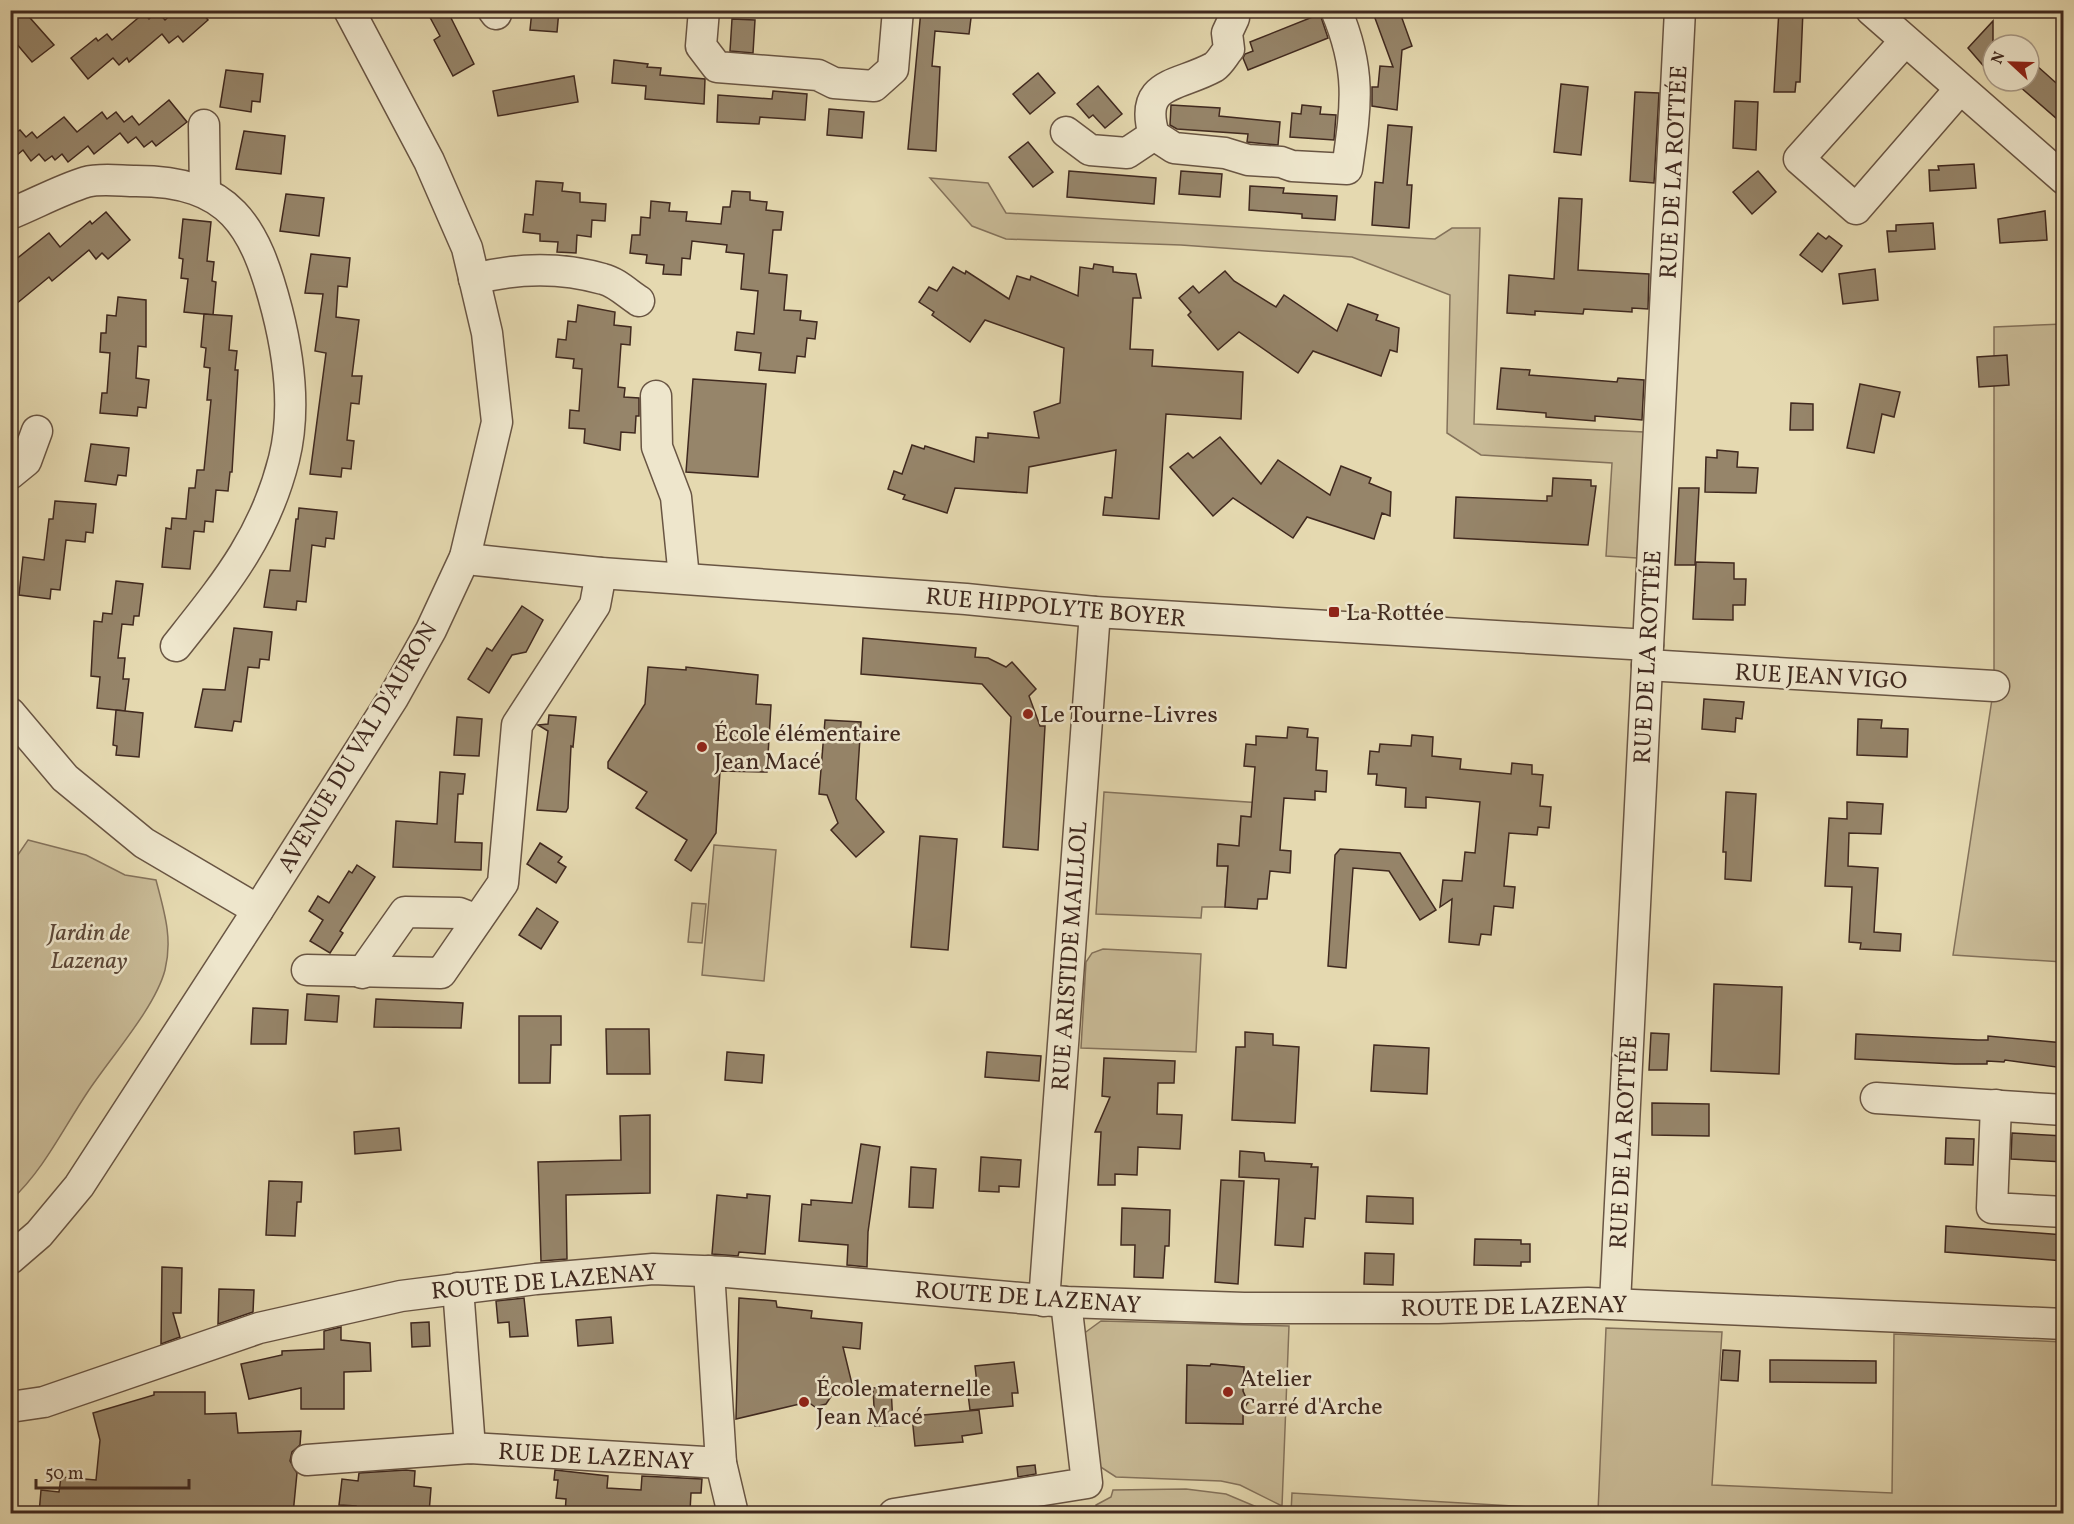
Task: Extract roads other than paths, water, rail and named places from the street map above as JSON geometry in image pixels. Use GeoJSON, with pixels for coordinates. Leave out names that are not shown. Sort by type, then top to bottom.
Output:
{"type":"FeatureCollection","features":[{"type":"Feature","properties":{"kind":"street","name":"AVENUE DU VAL D'AURON"},"geometry":{"type":"LineString","coordinates":[[10,1259],[39,1234],[79,1186],[258,910],[393,698],[431,630],[465,557],[497,422],[488,333],[467,248],[429,161],[350,10]]}},
{"type":"Feature","properties":{"kind":"street"},"geometry":{"type":"LineString","coordinates":[[704,10],[701,46],[717,68],[819,75],[834,83],[874,86],[893,69],[898,10]]}},
{"type":"Feature","properties":{"kind":"street"},"geometry":{"type":"LineString","coordinates":[[1241,13],[1227,33],[1229,49],[1216,66],[1163,88],[1151,101],[1149,116],[1154,135],[1174,148],[1225,153],[1248,160],[1281,162],[1292,166],[1347,169],[1356,78],[1345,32],[1336,10]]}},
{"type":"Feature","properties":{"kind":"street","name":"RUE DE LA ROTTÉE"},"geometry":{"type":"LineString","coordinates":[[1615,1304],[1680,10]]}},
{"type":"Feature","properties":{"kind":"street"},"geometry":{"type":"LineString","coordinates":[[1871,10],[2064,179]]}},
{"type":"Feature","properties":{"kind":"street"},"geometry":{"type":"LineString","coordinates":[[1905,41],[1799,159],[1806,166],[1856,209],[1960,89]]}},
{"type":"Feature","properties":{"kind":"street"},"geometry":{"type":"LineString","coordinates":[[204,125],[206,192]]}},
{"type":"Feature","properties":{"kind":"street"},"geometry":{"type":"LineString","coordinates":[[1066,132],[1090,150],[1127,153],[1154,135]]}},
{"type":"Feature","properties":{"kind":"street"},"geometry":{"type":"LineString","coordinates":[[10,214],[88,182],[162,181],[206,192],[214,195],[235,214],[252,239],[271,287],[289,372],[288,423],[284,457],[266,515],[236,569],[176,646]]}},
{"type":"Feature","properties":{"kind":"street"},"geometry":{"type":"LineString","coordinates":[[474,279],[500,273],[537,270],[579,275],[605,279],[639,301]]}},
{"type":"Feature","properties":{"kind":"street"},"geometry":{"type":"LineString","coordinates":[[656,396],[657,447],[676,497],[684,578]]}},
{"type":"Feature","properties":{"kind":"street"},"geometry":{"type":"LineString","coordinates":[[10,474],[26,461],[37,431]]}},
{"type":"Feature","properties":{"kind":"street","name":"RUE HIPPOLYTE BOYER"},"geometry":{"type":"LineString","coordinates":[[465,557],[601,573],[966,599],[1095,612],[1648,655]]}},
{"type":"Feature","properties":{"kind":"street"},"geometry":{"type":"LineString","coordinates":[[307,970],[441,973],[503,883],[517,725],[595,605],[601,573]]}},
{"type":"Feature","properties":{"kind":"street","name":"RUE ARISTIDE MAILLOL"},"geometry":{"type":"LineString","coordinates":[[1055,1301],[1095,612]]}},
{"type":"Feature","properties":{"kind":"street","name":"RUE JEAN VIGO"},"geometry":{"type":"LineString","coordinates":[[1648,655],[1994,686]]}},
{"type":"Feature","properties":{"kind":"street"},"geometry":{"type":"LineString","coordinates":[[10,713],[65,778],[144,843],[258,910]]}},
{"type":"Feature","properties":{"kind":"street"},"geometry":{"type":"LineString","coordinates":[[362,973],[405,912],[459,913],[477,920]]}},
{"type":"Feature","properties":{"kind":"street"},"geometry":{"type":"LineString","coordinates":[[1876,1098],[2064,1110]]}},
{"type":"Feature","properties":{"kind":"street"},"geometry":{"type":"LineString","coordinates":[[1996,1105],[1992,1208],[2064,1212]]}},
{"type":"Feature","properties":{"kind":"street","name":"ROUTE DE LAZENAY"},"geometry":{"type":"LineString","coordinates":[[10,1407],[44,1402],[259,1328],[401,1296],[458,1288],[653,1269],[709,1271],[1055,1301],[1244,1308],[1438,1308],[1615,1304],[2064,1324]]}},
{"type":"Feature","properties":{"kind":"street","name":"RUE DE LAZENAY"},"geometry":{"type":"LineString","coordinates":[[709,1271],[721,1463],[733,1514]]}},
{"type":"Feature","properties":{"kind":"street","name":"RUE DE LAZENAY"},"geometry":{"type":"LineString","coordinates":[[458,1288],[470,1448]]}},
{"type":"Feature","properties":{"kind":"street"},"geometry":{"type":"LineString","coordinates":[[894,1514],[1088,1483],[1055,1301]]}},
{"type":"Feature","properties":{"kind":"street","name":"RUE DE LAZENAY"},"geometry":{"type":"LineString","coordinates":[[307,1460],[470,1448],[721,1463]]}},
{"type":"Feature","properties":{"kind":"place","name":"La Rottée"},"geometry":{"type":"Point","coordinates":[1334,612]}},
{"type":"Feature","properties":{"kind":"place","name":"Le Tourne-Livres"},"geometry":{"type":"Point","coordinates":[1028,714]}},
{"type":"Feature","properties":{"kind":"place","name":"École élémentaire Jean Macé"},"geometry":{"type":"Point","coordinates":[702,747]}},
{"type":"Feature","properties":{"kind":"place","name":"Atelier Carré d'Arche"},"geometry":{"type":"Point","coordinates":[1228,1392]}},
{"type":"Feature","properties":{"kind":"place","name":"École maternelle Jean Macé"},"geometry":{"type":"Point","coordinates":[804,1402]}},
{"type":"Feature","properties":{"kind":"park label","name":"Jardin de Lazenay"},"geometry":{"type":"Point","coordinates":[89,946]}}]}
